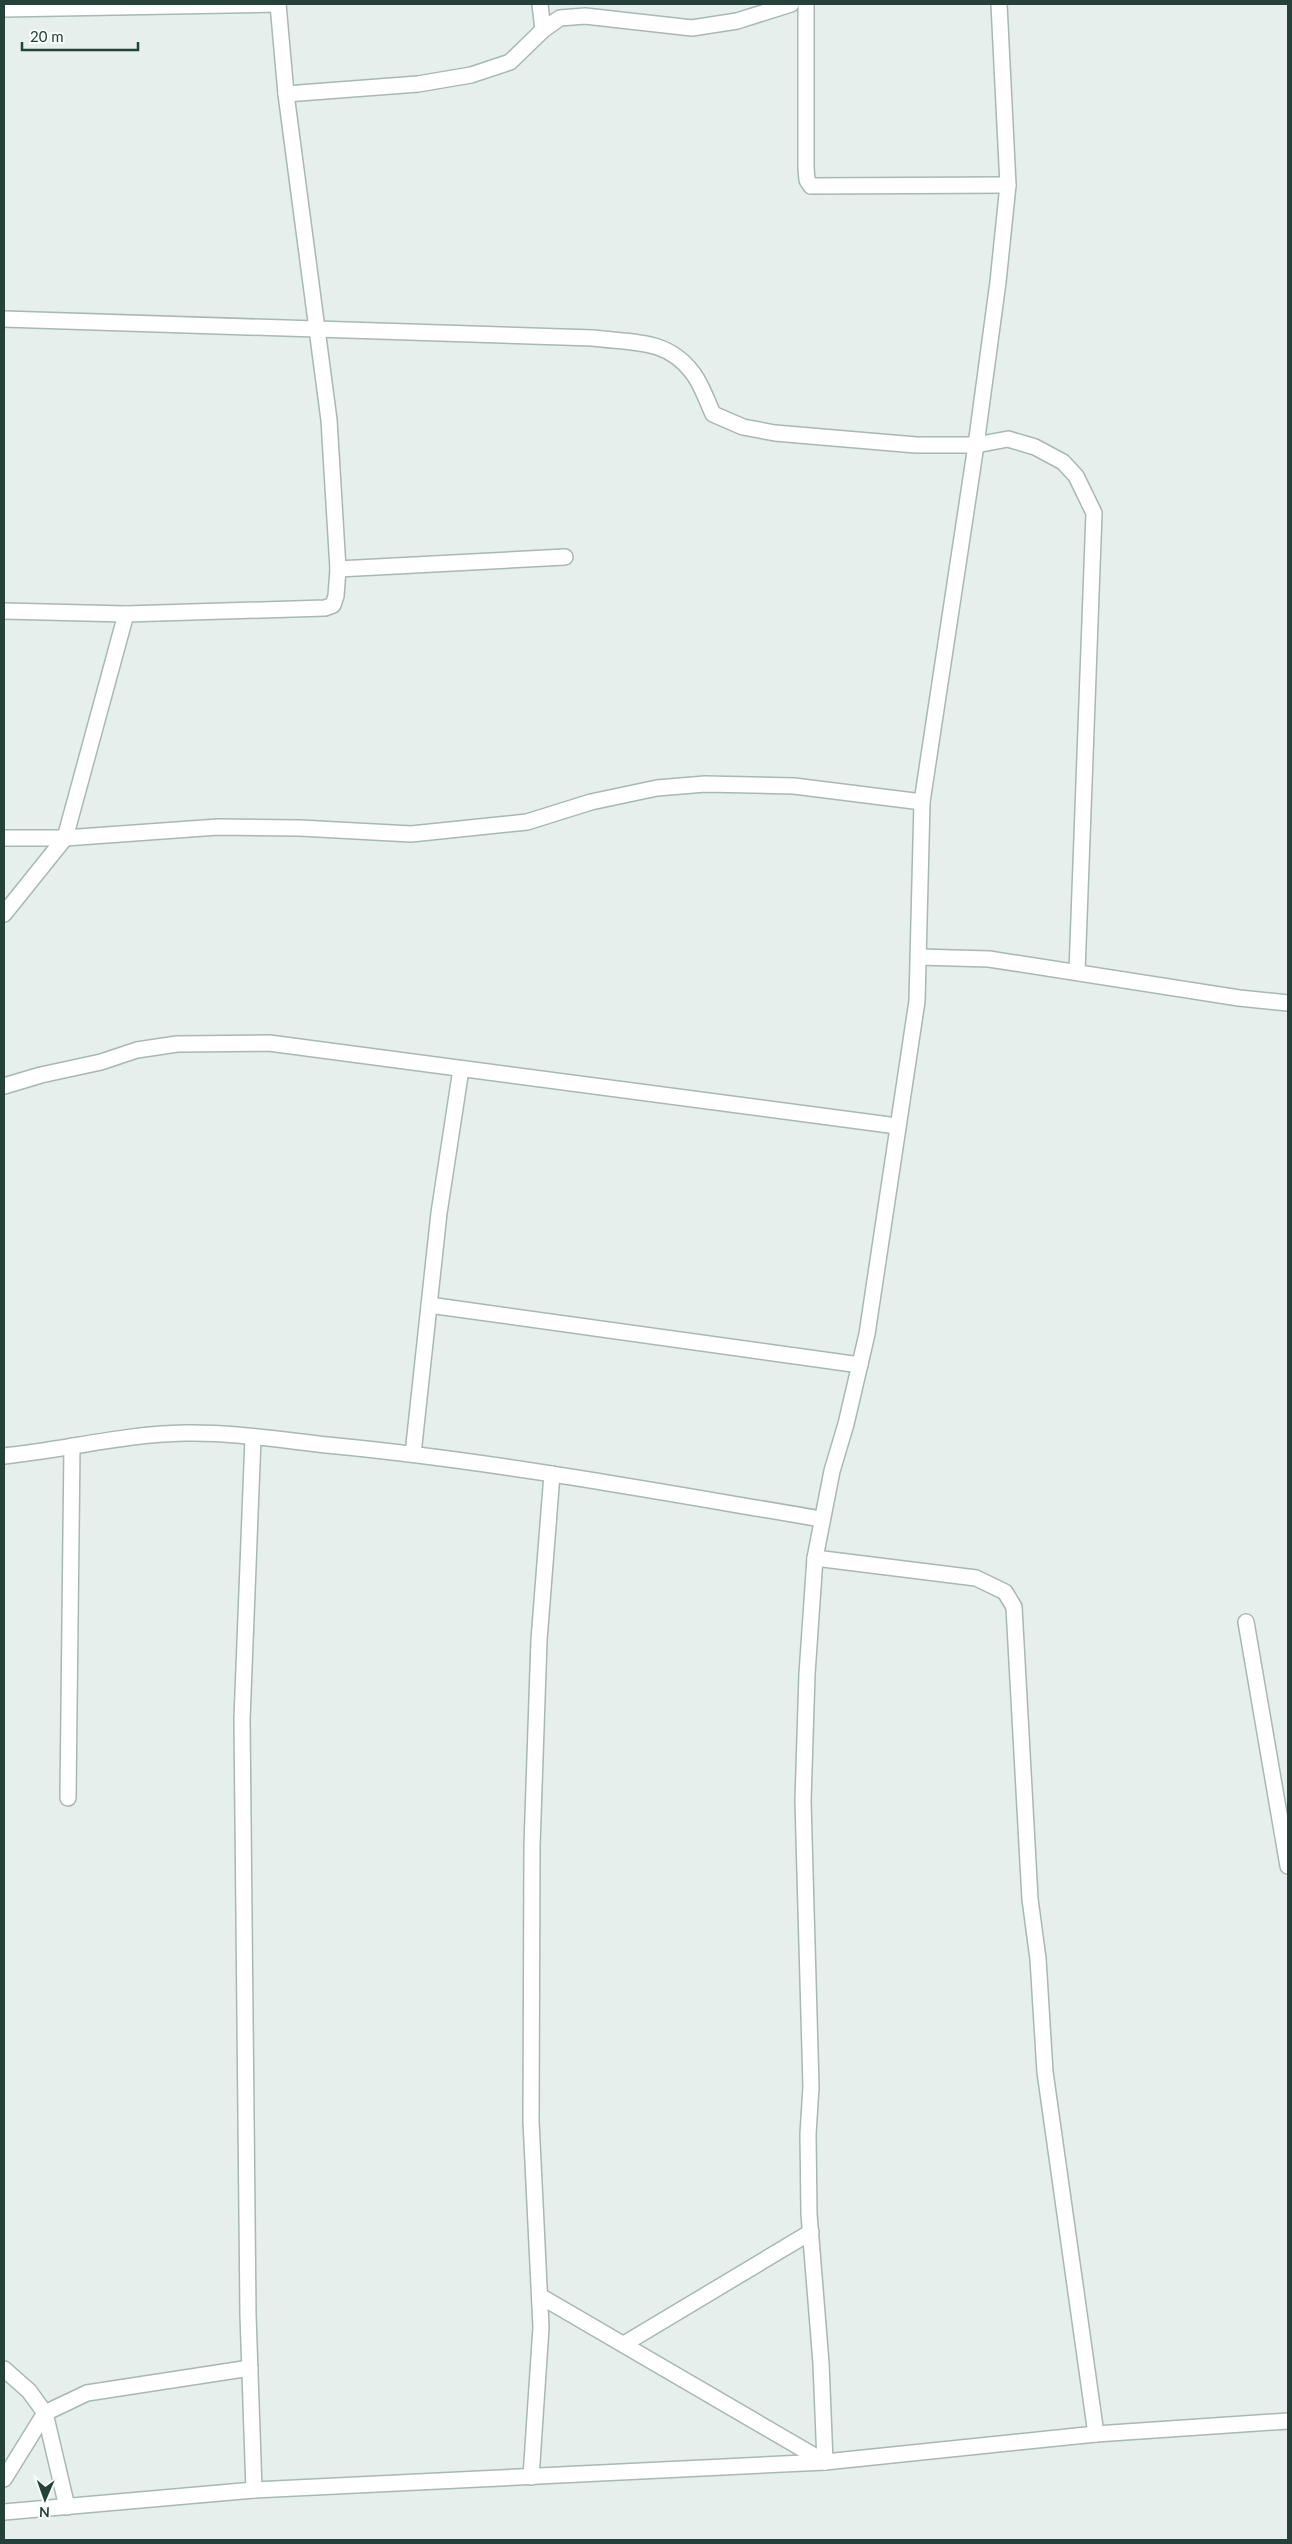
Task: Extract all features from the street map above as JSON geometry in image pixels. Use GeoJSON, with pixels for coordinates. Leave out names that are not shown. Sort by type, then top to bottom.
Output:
{"type":"FeatureCollection","features":[{"type":"Feature","properties":{"kind":"street"},"geometry":{"type":"LineString","coordinates":[[4,9],[278,4],[286,94],[318,330],[328,420],[338,569],[336,596],[333,605],[325,608],[126,614],[4,611]]}},
{"type":"Feature","properties":{"kind":"street"},"geometry":{"type":"LineString","coordinates":[[540,4],[543,30]]}},
{"type":"Feature","properties":{"kind":"street"},"geometry":{"type":"LineString","coordinates":[[286,94],[418,84],[471,75],[510,62],[543,30],[560,18],[585,16],[692,28],[736,21],[792,4]]}},
{"type":"Feature","properties":{"kind":"street"},"geometry":{"type":"LineString","coordinates":[[806,4],[806,168],[807,180],[812,186],[1008,185]]}},
{"type":"Feature","properties":{"kind":"street"},"geometry":{"type":"LineString","coordinates":[[825,2462],[821,2363],[811,2232],[808,2134],[811,2087],[803,1801],[807,1674],[815,1558],[821,1519],[868,1334],[897,1126],[917,1001],[922,802],[976,445],[998,282],[1008,185],[999,4]]}},
{"type":"Feature","properties":{"kind":"street"},"geometry":{"type":"LineString","coordinates":[[4,319],[593,338],[648,342],[674,353],[694,373],[713,414],[744,427],[775,433],[916,445],[976,445],[1008,439],[1035,448],[1063,462],[1076,476],[1094,513],[1078,972]]}},
{"type":"Feature","properties":{"kind":"street"},"geometry":{"type":"LineString","coordinates":[[338,569],[565,557]]}},
{"type":"Feature","properties":{"kind":"street"},"geometry":{"type":"LineString","coordinates":[[4,914],[65,838],[126,614]]}},
{"type":"Feature","properties":{"kind":"street"},"geometry":{"type":"LineString","coordinates":[[4,838],[65,838],[218,828],[300,828],[412,834],[527,822],[591,802],[656,788],[705,784],[794,786],[922,802]]}},
{"type":"Feature","properties":{"kind":"street"},"geometry":{"type":"LineString","coordinates":[[919,957],[989,960],[1078,972],[1239,998],[1288,1003]]}},
{"type":"Feature","properties":{"kind":"street"},"geometry":{"type":"LineString","coordinates":[[4,1086],[41,1075],[101,1062],[137,1050],[177,1044],[269,1043],[897,1126]]}},
{"type":"Feature","properties":{"kind":"street"},"geometry":{"type":"LineString","coordinates":[[413,1454],[439,1213],[461,1069]]}},
{"type":"Feature","properties":{"kind":"street"},"geometry":{"type":"LineString","coordinates":[[429,1305],[860,1366]]}},
{"type":"Feature","properties":{"kind":"street"},"geometry":{"type":"LineString","coordinates":[[4,1456],[113,1439],[185,1433],[253,1438],[413,1454],[552,1474],[821,1519]]}},
{"type":"Feature","properties":{"kind":"street"},"geometry":{"type":"LineString","coordinates":[[253,1438],[242,1719],[250,2368],[254,2490]]}},
{"type":"Feature","properties":{"kind":"street"},"geometry":{"type":"LineString","coordinates":[[68,1798],[72,1446]]}},
{"type":"Feature","properties":{"kind":"street"},"geometry":{"type":"LineString","coordinates":[[531,2476],[541,2327],[531,2121],[532,1846],[539,1640],[552,1474]]}},
{"type":"Feature","properties":{"kind":"street"},"geometry":{"type":"LineString","coordinates":[[815,1558],[976,1578],[1005,1592],[1014,1607],[1017,1631],[1030,1899],[1038,1959],[1046,2072],[1096,2434]]}},
{"type":"Feature","properties":{"kind":"street"},"geometry":{"type":"LineString","coordinates":[[1246,1622],[1288,1866]]}},
{"type":"Feature","properties":{"kind":"street"},"geometry":{"type":"LineString","coordinates":[[624,2344],[811,2232]]}},
{"type":"Feature","properties":{"kind":"street"},"geometry":{"type":"LineString","coordinates":[[540,2296],[825,2462]]}},
{"type":"Feature","properties":{"kind":"street"},"geometry":{"type":"LineString","coordinates":[[4,2479],[45,2412],[87,2393],[250,2368]]}},
{"type":"Feature","properties":{"kind":"street"},"geometry":{"type":"LineString","coordinates":[[4,2369],[29,2391],[45,2412],[67,2507]]}},
{"type":"Feature","properties":{"kind":"street"},"geometry":{"type":"LineString","coordinates":[[4,2512],[254,2490],[825,2462],[1096,2434],[1288,2421]]}}]}
